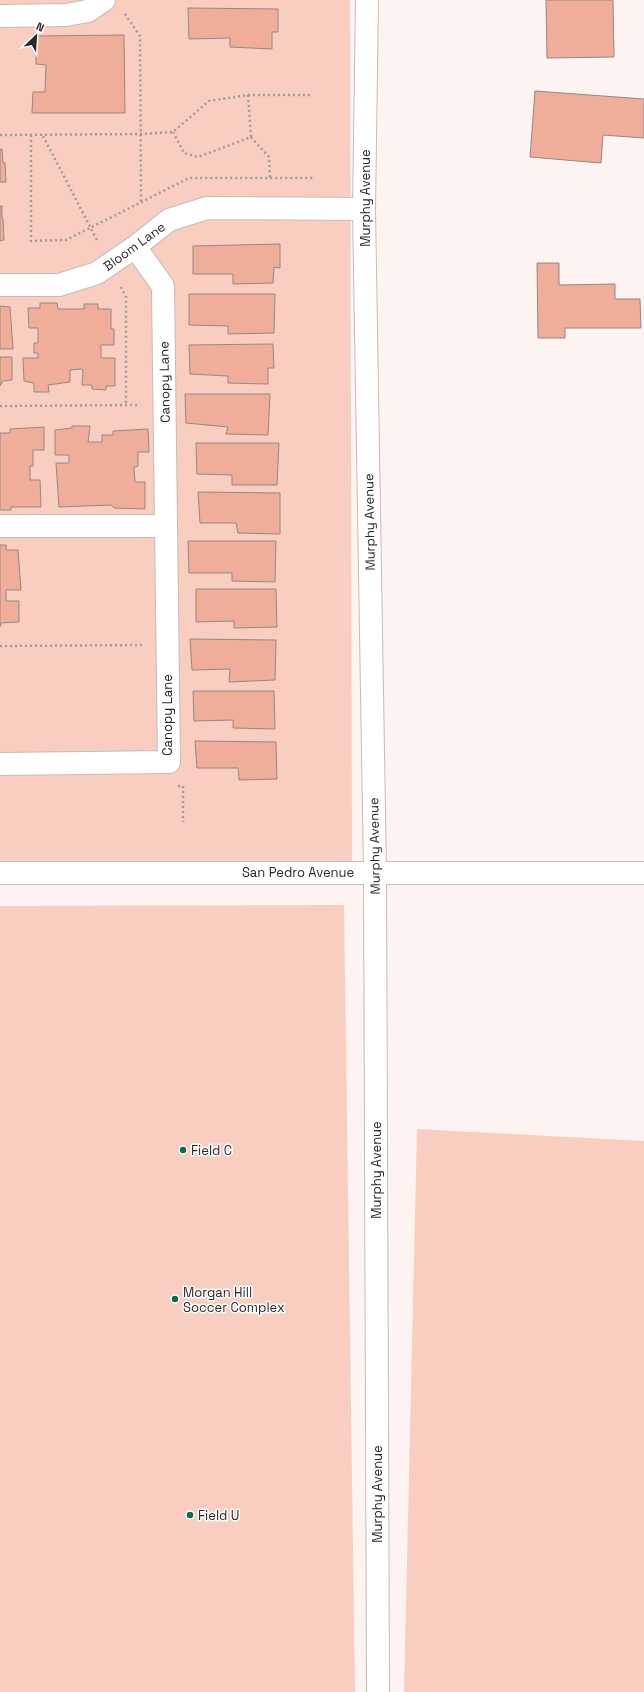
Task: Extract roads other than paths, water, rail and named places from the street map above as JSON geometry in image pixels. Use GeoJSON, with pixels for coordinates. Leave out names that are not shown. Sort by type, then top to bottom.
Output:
{"type":"FeatureCollection","features":[{"type":"Feature","properties":{"kind":"street"},"geometry":{"type":"LineString","coordinates":[[0,16],[66,15],[88,11],[104,0]]}},
{"type":"Feature","properties":{"kind":"street","name":"Murphy Avenue"},"geometry":{"type":"LineString","coordinates":[[367,0],[364,209],[375,872],[378,1692]]}},
{"type":"Feature","properties":{"kind":"street","name":"Bloom Lane"},"geometry":{"type":"LineString","coordinates":[[0,285],[59,285],[97,273],[135,247],[169,220],[207,208],[364,209]]}},
{"type":"Feature","properties":{"kind":"street","name":"Canopy Lane"},"geometry":{"type":"LineString","coordinates":[[0,764],[169,762],[163,286],[135,247]]}},
{"type":"Feature","properties":{"kind":"street"},"geometry":{"type":"LineString","coordinates":[[0,526],[166,526]]}},
{"type":"Feature","properties":{"kind":"street","name":"San Pedro Avenue"},"geometry":{"type":"LineString","coordinates":[[0,873],[644,873]]}},
{"type":"Feature","properties":{"kind":"place","name":"Field C"},"geometry":{"type":"Point","coordinates":[183,1150]}},
{"type":"Feature","properties":{"kind":"place","name":"Morgan Hill Soccer Complex"},"geometry":{"type":"Point","coordinates":[175,1299]}},
{"type":"Feature","properties":{"kind":"place","name":"Field U"},"geometry":{"type":"Point","coordinates":[190,1515]}}]}
